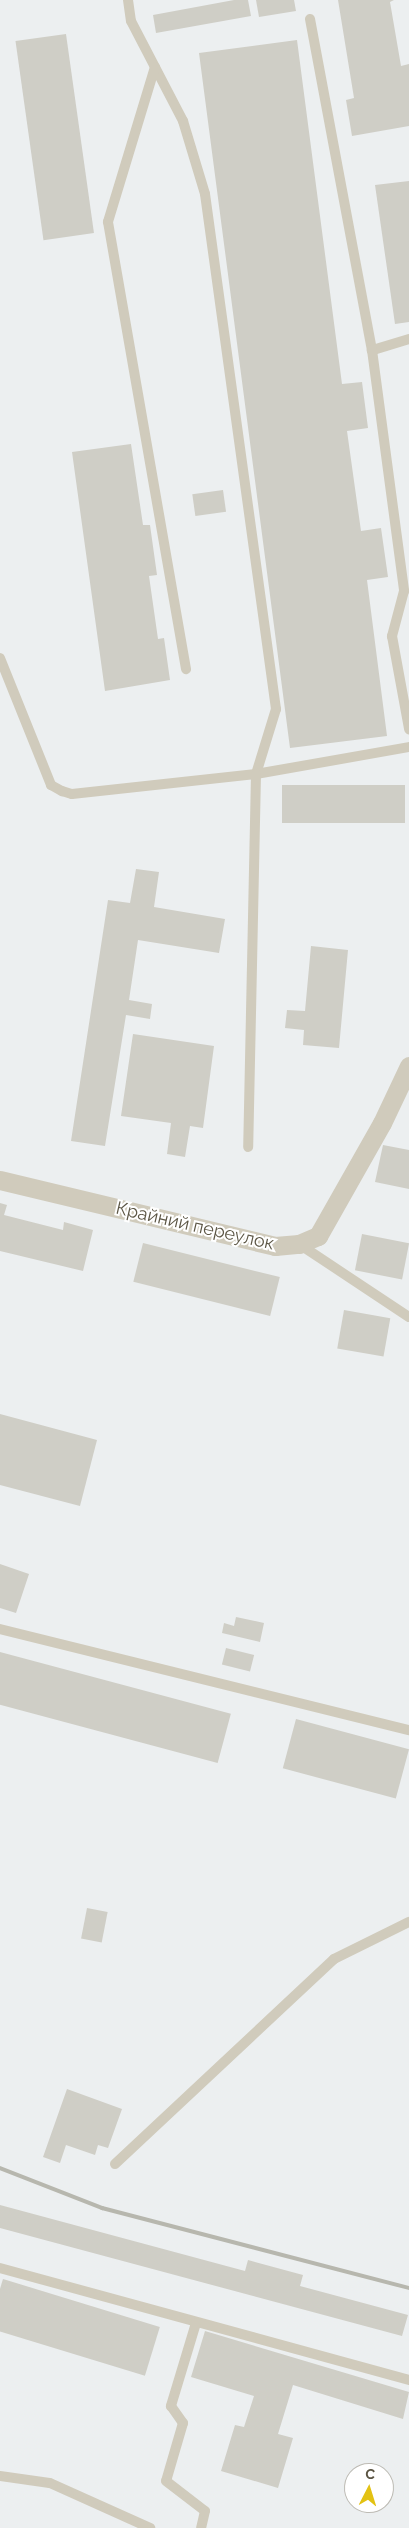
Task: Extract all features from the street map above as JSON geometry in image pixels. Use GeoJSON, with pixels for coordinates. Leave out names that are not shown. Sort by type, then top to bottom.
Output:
{"type":"FeatureCollection","features":[{"type":"Feature","properties":{"kind":"street","name":"Крайний переулок"},"geometry":{"type":"LineString","coordinates":[[0,1180],[275,1246],[299,1244],[318,1236],[382,1123],[409,1066]]}},
{"type":"Feature","properties":{"kind":"lane"},"geometry":{"type":"LineString","coordinates":[[128,0],[131,21],[183,121],[205,194],[276,709],[256,774],[248,1147]]}},
{"type":"Feature","properties":{"kind":"lane"},"geometry":{"type":"LineString","coordinates":[[310,19],[372,350],[404,591],[392,636],[409,729]]}},
{"type":"Feature","properties":{"kind":"lane"},"geometry":{"type":"LineString","coordinates":[[155,67],[108,222],[186,669]]}},
{"type":"Feature","properties":{"kind":"lane"},"geometry":{"type":"LineString","coordinates":[[372,350],[409,339]]}},
{"type":"Feature","properties":{"kind":"lane"},"geometry":{"type":"LineString","coordinates":[[0,658],[51,785],[72,794],[256,774],[409,747]]}},
{"type":"Feature","properties":{"kind":"lane"},"geometry":{"type":"LineString","coordinates":[[299,1244],[409,1317]]}},
{"type":"Feature","properties":{"kind":"lane"},"geometry":{"type":"LineString","coordinates":[[0,1629],[409,1730]]}},
{"type":"Feature","properties":{"kind":"lane"},"geometry":{"type":"LineString","coordinates":[[115,2164],[334,1959],[409,1922]]}},
{"type":"Feature","properties":{"kind":"lane"},"geometry":{"type":"LineString","coordinates":[[0,2268],[409,2380]]}},
{"type":"Feature","properties":{"kind":"lane"},"geometry":{"type":"LineString","coordinates":[[196,2323],[171,2406],[183,2423],[166,2482],[205,2511],[201,2528]]}},
{"type":"Feature","properties":{"kind":"lane"},"geometry":{"type":"LineString","coordinates":[[0,2476],[50,2483],[150,2528]]}},
{"type":"Feature","properties":{"kind":"building"},"geometry":{"type":"Polygon","coordinates":[[[234,0],[248,0],[251,16],[156,33],[153,15],[234,0]]]}},
{"type":"Feature","properties":{"kind":"building"},"geometry":{"type":"Polygon","coordinates":[[[256,0],[294,0],[296,11],[259,17],[256,0]]]}},
{"type":"Feature","properties":{"kind":"building"},"geometry":{"type":"Polygon","coordinates":[[[338,0],[394,0],[390,2],[401,66],[409,64],[409,126],[352,136],[346,100],[354,98],[338,0]]]}},
{"type":"Feature","properties":{"kind":"building"},"geometry":{"type":"Polygon","coordinates":[[[66,34],[94,233],[43,240],[15,41],[66,34]]]}},
{"type":"Feature","properties":{"kind":"building"},"geometry":{"type":"Polygon","coordinates":[[[297,40],[342,384],[362,382],[368,428],[347,431],[361,531],[381,528],[388,577],[367,580],[387,736],[290,748],[199,53],[297,40]]]}},
{"type":"Feature","properties":{"kind":"building"},"geometry":{"type":"Polygon","coordinates":[[[409,181],[409,322],[395,324],[375,185],[409,181]]]}},
{"type":"Feature","properties":{"kind":"building"},"geometry":{"type":"Polygon","coordinates":[[[131,444],[143,525],[150,525],[157,575],[149,576],[158,639],[164,638],[170,680],[105,691],[72,452],[131,444]]]}},
{"type":"Feature","properties":{"kind":"building"},"geometry":{"type":"Polygon","coordinates":[[[223,490],[226,512],[195,516],[192,494],[223,490]]]}},
{"type":"Feature","properties":{"kind":"building"},"geometry":{"type":"Polygon","coordinates":[[[282,785],[405,785],[405,823],[282,823],[282,785]]]}},
{"type":"Feature","properties":{"kind":"building"},"geometry":{"type":"Polygon","coordinates":[[[136,869],[159,872],[154,907],[225,919],[219,953],[138,940],[129,1000],[152,1004],[150,1019],[126,1015],[105,1146],[71,1141],[108,900],[130,903],[136,869]]]}},
{"type":"Feature","properties":{"kind":"building"},"geometry":{"type":"Polygon","coordinates":[[[311,946],[348,950],[339,1048],[303,1045],[304,1030],[285,1028],[287,1010],[305,1011],[311,946]]]}},
{"type":"Feature","properties":{"kind":"building"},"geometry":{"type":"Polygon","coordinates":[[[133,1034],[214,1046],[203,1128],[190,1126],[185,1157],[167,1154],[171,1123],[121,1116],[133,1034]]]}},
{"type":"Feature","properties":{"kind":"building"},"geometry":{"type":"Polygon","coordinates":[[[383,1145],[409,1150],[409,1189],[375,1182],[383,1145]]]}},
{"type":"Feature","properties":{"kind":"building"},"geometry":{"type":"Polygon","coordinates":[[[0,1203],[7,1205],[4,1215],[63,1230],[64,1222],[93,1230],[83,1271],[0,1251],[0,1203]]]}},
{"type":"Feature","properties":{"kind":"building"},"geometry":{"type":"Polygon","coordinates":[[[362,1234],[409,1243],[402,1279],[355,1270],[362,1234]]]}},
{"type":"Feature","properties":{"kind":"building"},"geometry":{"type":"Polygon","coordinates":[[[143,1243],[280,1277],[270,1316],[133,1282],[143,1243]]]}},
{"type":"Feature","properties":{"kind":"building"},"geometry":{"type":"Polygon","coordinates":[[[344,1310],[390,1318],[384,1357],[337,1348],[344,1310]]]}},
{"type":"Feature","properties":{"kind":"building"},"geometry":{"type":"Polygon","coordinates":[[[0,1414],[97,1440],[80,1506],[0,1485],[0,1414]]]}},
{"type":"Feature","properties":{"kind":"building"},"geometry":{"type":"Polygon","coordinates":[[[0,1564],[29,1574],[16,1613],[0,1608],[0,1564]]]}},
{"type":"Feature","properties":{"kind":"building"},"geometry":{"type":"Polygon","coordinates":[[[236,1617],[264,1623],[260,1642],[222,1633],[224,1623],[234,1626],[236,1617]]]}},
{"type":"Feature","properties":{"kind":"building"},"geometry":{"type":"Polygon","coordinates":[[[226,1648],[254,1655],[250,1672],[222,1664],[226,1648]]]}},
{"type":"Feature","properties":{"kind":"building"},"geometry":{"type":"Polygon","coordinates":[[[0,1652],[231,1714],[218,1763],[0,1705],[0,1652]]]}},
{"type":"Feature","properties":{"kind":"building"},"geometry":{"type":"Polygon","coordinates":[[[296,1719],[409,1749],[396,1799],[283,1768],[296,1719]]]}},
{"type":"Feature","properties":{"kind":"building"},"geometry":{"type":"Polygon","coordinates":[[[87,1908],[108,1912],[102,1942],[81,1938],[87,1908]]]}},
{"type":"Feature","properties":{"kind":"building"},"geometry":{"type":"Polygon","coordinates":[[[67,2089],[122,2109],[108,2148],[98,2145],[95,2155],[66,2145],[60,2163],[43,2157],[67,2089]]]}},
{"type":"Feature","properties":{"kind":"building"},"geometry":{"type":"Polygon","coordinates":[[[0,2205],[245,2271],[248,2260],[303,2275],[300,2286],[408,2315],[402,2336],[0,2228],[0,2205]]]}},
{"type":"Feature","properties":{"kind":"building"},"geometry":{"type":"Polygon","coordinates":[[[3,2279],[160,2327],[145,2376],[0,2331],[0,2289],[3,2279]]]}},
{"type":"Feature","properties":{"kind":"building"},"geometry":{"type":"Polygon","coordinates":[[[205,2331],[409,2392],[403,2419],[293,2385],[278,2434],[293,2438],[278,2488],[221,2471],[235,2425],[244,2427],[254,2396],[191,2377],[205,2331]]]}},
{"type":"Feature","properties":{"kind":"railway"},"geometry":{"type":"LineString","coordinates":[[0,2168],[102,2208],[409,2288]]}}]}
